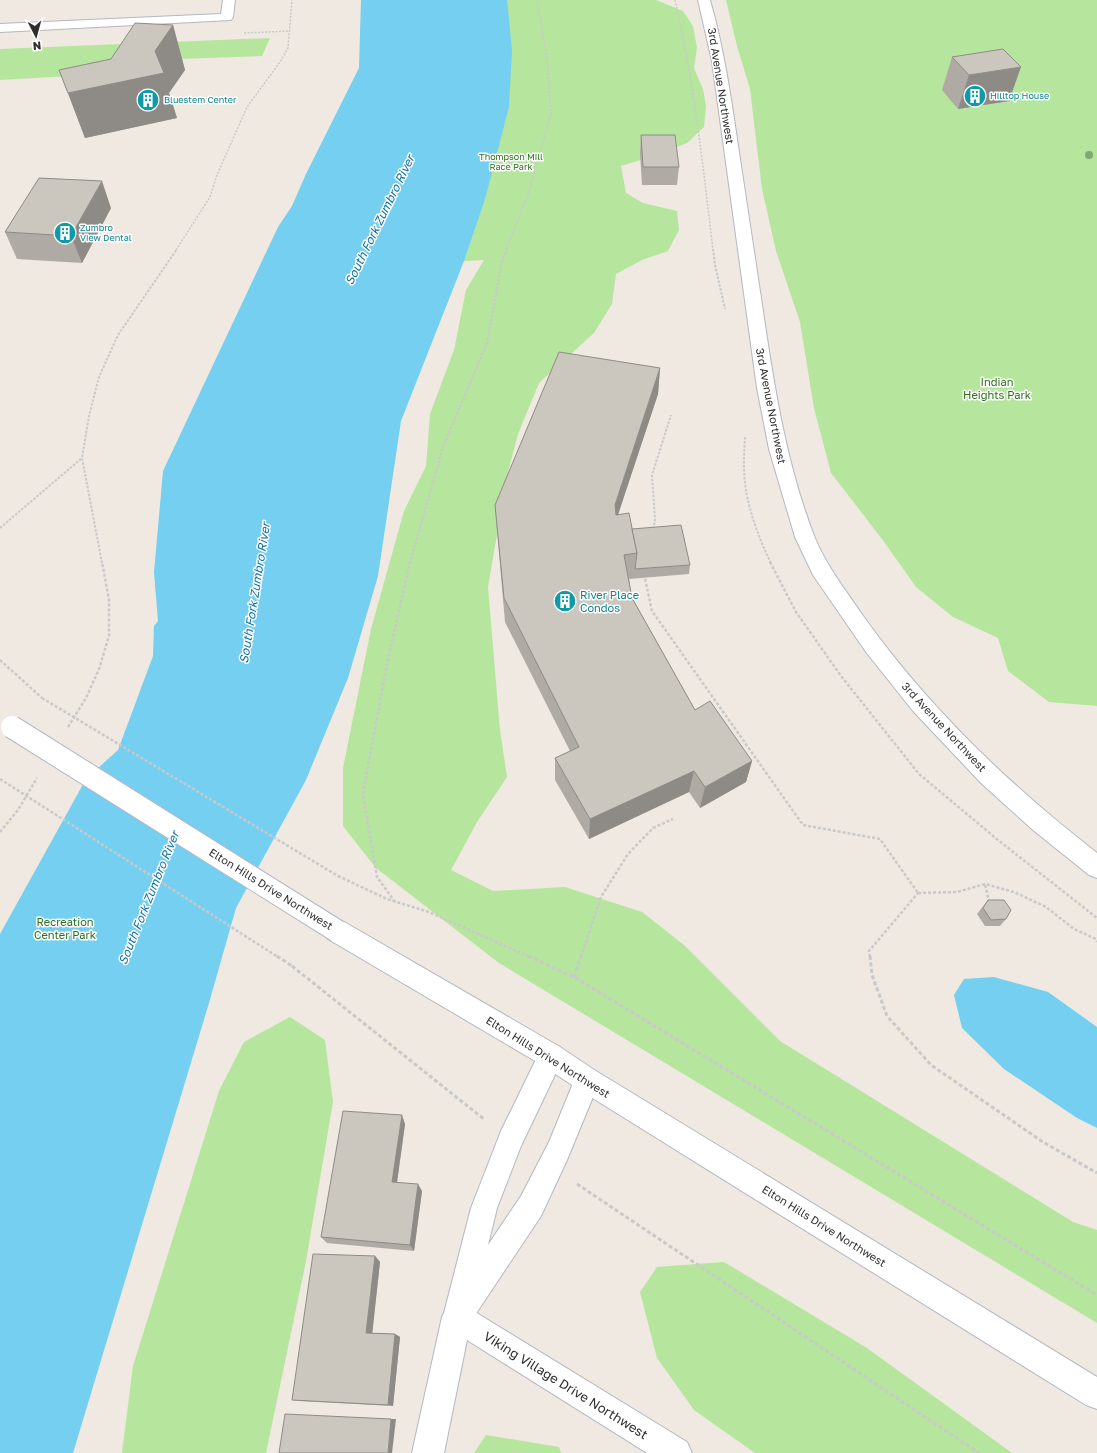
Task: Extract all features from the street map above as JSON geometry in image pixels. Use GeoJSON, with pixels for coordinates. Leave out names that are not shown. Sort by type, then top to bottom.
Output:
{"type":"FeatureCollection","features":[{"type":"Feature","properties":{"kind":"main road","name":"3rd Avenue Northwest"},"geometry":{"type":"LineString","coordinates":[[704,0],[719,61],[747,266],[766,388],[778,449],[805,537],[820,570],[847,610],[873,646],[921,705],[989,776],[1041,823],[1097,867]]}},
{"type":"Feature","properties":{"kind":"main road","name":"Elton Hills Drive Northwest"},"geometry":{"type":"LineString","coordinates":[[6,724],[337,931],[551,1056],[587,1080],[1097,1394]]}},
{"type":"Feature","properties":{"kind":"main road"},"geometry":{"type":"LineString","coordinates":[[428,1453],[457,1317]]}},
{"type":"Feature","properties":{"kind":"main road","name":"Viking Village Drive Northwest"},"geometry":{"type":"LineString","coordinates":[[457,1317],[676,1453]]}},
{"type":"Feature","properties":{"kind":"lane"},"geometry":{"type":"LineString","coordinates":[[0,28],[227,17],[229,0]]}},
{"type":"Feature","properties":{"kind":"lane"},"geometry":{"type":"LineString","coordinates":[[457,1317],[484,1208],[510,1140],[551,1056]]}},
{"type":"Feature","properties":{"kind":"lane"},"geometry":{"type":"LineString","coordinates":[[457,1317],[531,1206],[587,1080]]}},
{"type":"Feature","properties":{"kind":"path"},"geometry":{"type":"LineString","coordinates":[[66,731],[86,698],[99,669],[109,636],[109,600],[82,458],[88,416],[99,377],[118,335],[210,197],[220,168],[247,107],[280,62],[288,48],[292,0]]}},
{"type":"Feature","properties":{"kind":"path"},"geometry":{"type":"LineString","coordinates":[[395,902],[377,877],[363,792],[388,659],[412,555],[443,447],[487,343],[502,261],[529,192],[551,114],[547,58],[538,0]]}},
{"type":"Feature","properties":{"kind":"path"},"geometry":{"type":"LineString","coordinates":[[675,0],[682,31],[701,148],[716,265]]}},
{"type":"Feature","properties":{"kind":"path"},"geometry":{"type":"LineString","coordinates":[[227,17],[244,33],[290,31]]}},
{"type":"Feature","properties":{"kind":"path"},"geometry":{"type":"LineString","coordinates":[[651,535],[655,520],[652,476],[671,415]]}},
{"type":"Feature","properties":{"kind":"path"},"geometry":{"type":"LineString","coordinates":[[0,528],[82,458]]}},
{"type":"Feature","properties":{"kind":"path"},"geometry":{"type":"LineString","coordinates":[[643,570],[652,611],[803,825],[880,839],[918,893]]}},
{"type":"Feature","properties":{"kind":"path"},"geometry":{"type":"LineString","coordinates":[[0,660],[42,698],[338,876],[395,902],[429,912],[574,976],[1097,1295]]}},
{"type":"Feature","properties":{"kind":"path"},"geometry":{"type":"LineString","coordinates":[[0,832],[18,810],[38,777]]}},
{"type":"Feature","properties":{"kind":"path"},"geometry":{"type":"LineString","coordinates":[[0,779],[292,966],[510,1140]]}},
{"type":"Feature","properties":{"kind":"path"},"geometry":{"type":"LineString","coordinates":[[948,800],[1097,918]]}},
{"type":"Feature","properties":{"kind":"path"},"geometry":{"type":"LineString","coordinates":[[574,976],[601,897],[628,854],[653,828],[673,818]]}},
{"type":"Feature","properties":{"kind":"path"},"geometry":{"type":"LineString","coordinates":[[985,884],[990,906]]}},
{"type":"Feature","properties":{"kind":"path"},"geometry":{"type":"LineString","coordinates":[[1097,940],[1074,929],[1046,906],[1014,892],[985,884],[957,892],[918,893],[869,951],[872,975],[887,1016],[931,1066],[1043,1142],[1097,1173]]}},
{"type":"Feature","properties":{"kind":"path"},"geometry":{"type":"LineString","coordinates":[[550,1166],[979,1453]]}},
{"type":"Feature","properties":{"kind":"green space","name":"Thompson Mill Race Park"},"geometry":{"type":"Polygon","coordinates":[[[443,0],[656,0],[683,11],[693,26],[697,48],[694,68],[703,89],[706,106],[704,127],[687,143],[657,155],[621,166],[626,193],[643,203],[677,211],[679,230],[668,251],[642,260],[616,274],[612,304],[594,333],[539,383],[518,434],[507,476],[488,587],[500,730],[507,777],[477,822],[451,870],[493,891],[565,887],[642,912],[684,945],[780,1041],[1073,1222],[1097,1230],[1097,1323],[499,963],[376,868],[343,826],[343,768],[371,629],[404,511],[426,466],[430,414],[454,350],[466,290],[484,260],[355,267],[443,0]]]}},
{"type":"Feature","properties":{"kind":"green space","name":"Indian Heights Park"},"geometry":{"type":"Polygon","coordinates":[[[726,0],[1097,0],[1097,706],[1049,702],[1008,671],[998,638],[953,617],[916,587],[882,539],[831,473],[814,408],[800,322],[776,251],[762,189],[750,89],[737,46],[726,0]]]}},
{"type":"Feature","properties":{"kind":"green space"},"geometry":{"type":"Polygon","coordinates":[[[270,38],[262,56],[149,60],[121,73],[0,80],[0,49],[270,38]]]}},
{"type":"Feature","properties":{"kind":"green space"},"geometry":{"type":"Polygon","coordinates":[[[290,1017],[325,1040],[333,1102],[306,1261],[266,1453],[122,1453],[133,1366],[219,1091],[244,1042],[290,1017]]]}},
{"type":"Feature","properties":{"kind":"green space"},"geometry":{"type":"Polygon","coordinates":[[[724,1262],[867,1348],[1012,1453],[755,1453],[694,1410],[657,1358],[640,1292],[657,1267],[724,1262]]]}},
{"type":"Feature","properties":{"kind":"green space"},"geometry":{"type":"Polygon","coordinates":[[[486,1435],[559,1447],[561,1453],[474,1453],[486,1435]]]}},
{"type":"Feature","properties":{"kind":"water","name":"South Fork Zumbro River"},"geometry":{"type":"Polygon","coordinates":[[[361,0],[507,0],[512,50],[509,107],[485,199],[464,261],[401,421],[378,576],[348,678],[306,780],[236,908],[209,1003],[73,1453],[0,1453],[0,934],[86,779],[118,750],[153,656],[154,626],[158,621],[154,572],[163,471],[278,227],[292,206],[306,174],[359,68],[361,0]]]}},
{"type":"Feature","properties":{"kind":"water"},"geometry":{"type":"Polygon","coordinates":[[[994,977],[1048,992],[1097,1027],[1097,1128],[1077,1118],[1004,1069],[962,1028],[954,995],[964,979],[994,977]]]}},
{"type":"Feature","properties":{"kind":"building"},"geometry":{"type":"Polygon","coordinates":[[[135,23],[173,25],[155,51],[164,73],[68,93],[59,70],[111,59],[135,23]]]}},
{"type":"Feature","properties":{"kind":"building"},"geometry":{"type":"Polygon","coordinates":[[[1003,49],[1021,67],[969,75],[952,57],[1003,49]]]}},
{"type":"Feature","properties":{"kind":"building"},"geometry":{"type":"Polygon","coordinates":[[[641,135],[675,135],[679,167],[643,167],[641,135]]]}},
{"type":"Feature","properties":{"kind":"building"},"geometry":{"type":"Polygon","coordinates":[[[39,178],[102,181],[71,236],[5,232],[39,178]]]}},
{"type":"Feature","properties":{"kind":"building","name":"River Place Condos"},"geometry":{"type":"Polygon","coordinates":[[[559,352],[660,368],[615,505],[616,515],[629,513],[637,553],[624,555],[632,598],[695,710],[710,701],[752,761],[705,787],[694,771],[590,819],[555,758],[579,747],[504,598],[495,505],[559,352]]]}},
{"type":"Feature","properties":{"kind":"building"},"geometry":{"type":"Polygon","coordinates":[[[681,525],[690,565],[635,569],[637,553],[632,529],[681,525]]]}},
{"type":"Feature","properties":{"kind":"building"},"geometry":{"type":"Polygon","coordinates":[[[988,900],[1004,900],[1011,910],[1006,919],[991,920],[983,908],[988,900]]]}},
{"type":"Feature","properties":{"kind":"building"},"geometry":{"type":"Polygon","coordinates":[[[343,1111],[402,1115],[392,1182],[418,1184],[410,1245],[321,1237],[343,1111]]]}},
{"type":"Feature","properties":{"kind":"building"},"geometry":{"type":"Polygon","coordinates":[[[313,1254],[375,1256],[366,1333],[395,1334],[388,1405],[292,1400],[313,1254]]]}},
{"type":"Feature","properties":{"kind":"building"},"geometry":{"type":"Polygon","coordinates":[[[285,1414],[391,1419],[388,1453],[279,1453],[285,1414]]]}},
{"type":"Feature","properties":{"kind":"place","name":"Hilltop House"},"geometry":{"type":"Point","coordinates":[975,96]}},
{"type":"Feature","properties":{"kind":"place","name":"Bluestem Center"},"geometry":{"type":"Point","coordinates":[148,100]}},
{"type":"Feature","properties":{"kind":"place","name":"Zumbro View Dental"},"geometry":{"type":"Point","coordinates":[65,233]}},
{"type":"Feature","properties":{"kind":"place","name":"River Place Condos"},"geometry":{"type":"Point","coordinates":[565,601]}},
{"type":"Feature","properties":{"kind":"park label","name":"Recreation Center Park"},"geometry":{"type":"Point","coordinates":[65,928]}}]}
